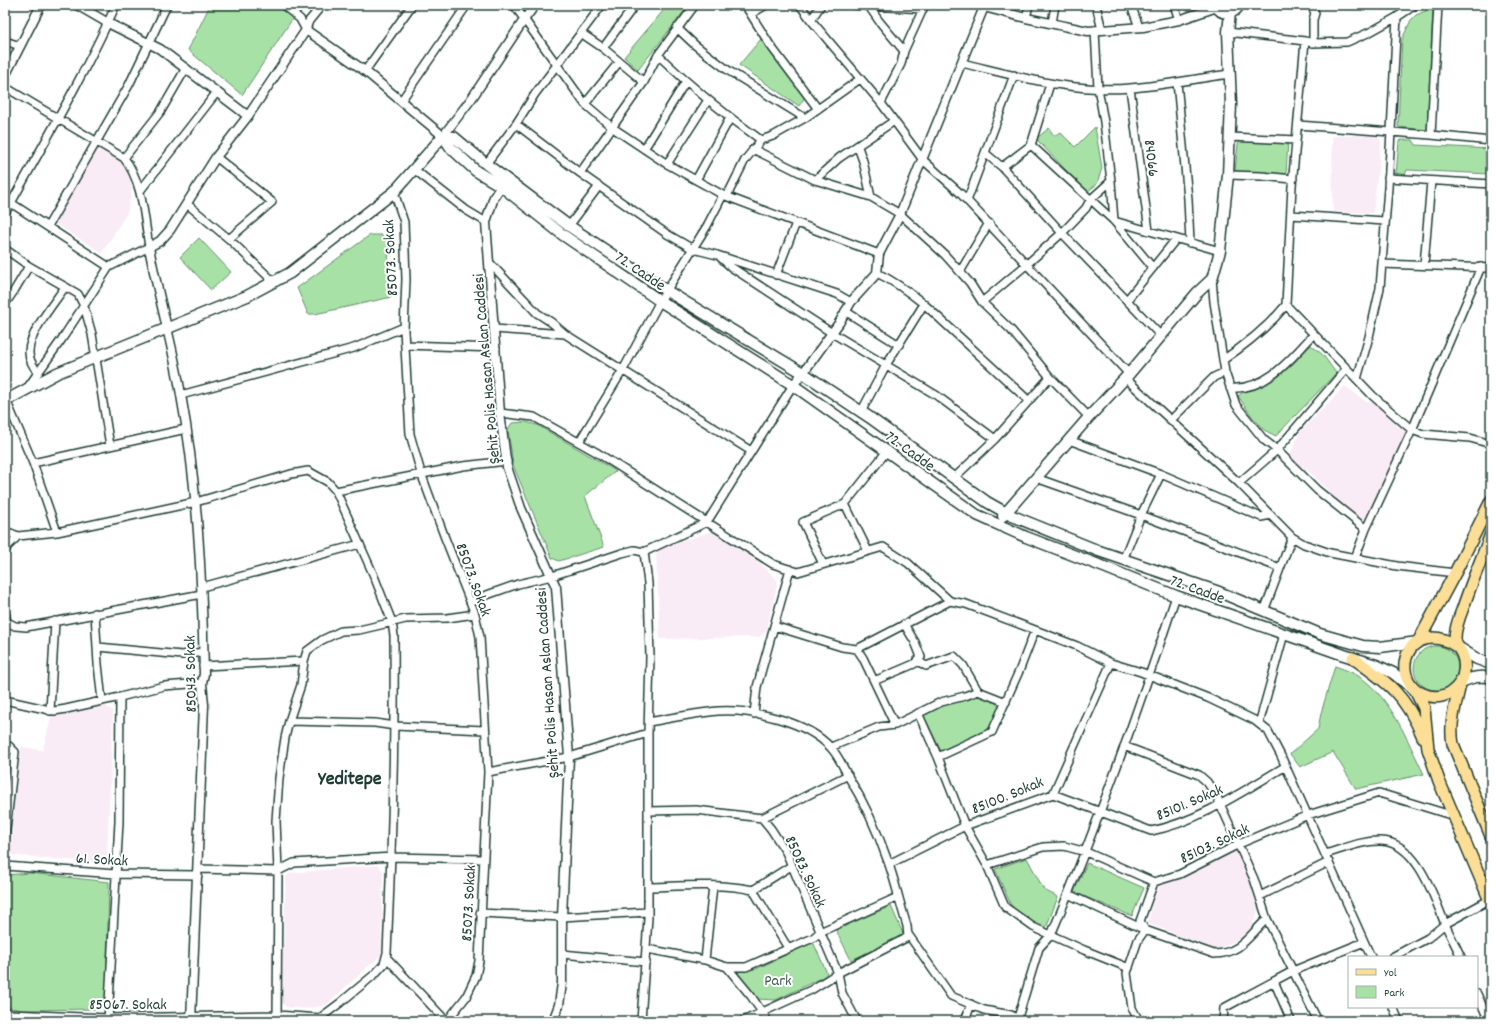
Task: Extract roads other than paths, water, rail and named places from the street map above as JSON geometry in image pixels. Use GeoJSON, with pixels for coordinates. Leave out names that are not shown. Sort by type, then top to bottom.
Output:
{"type":"FeatureCollection","features":[{"type":"Feature","properties":{"kind":"main road"},"geometry":{"type":"LineString","coordinates":[[1216,6],[1223,12],[1230,13],[1236,10],[1239,5]]}},
{"type":"Feature","properties":{"kind":"main road"},"geometry":{"type":"LineString","coordinates":[[996,524],[1089,417],[1127,376],[1197,293],[1212,279],[1220,251],[1228,176],[1231,104],[1228,32],[1230,13]]}},
{"type":"Feature","properties":{"kind":"main road"},"geometry":{"type":"LineString","coordinates":[[6,401],[57,373],[247,296],[290,273],[394,192],[443,136],[454,138],[486,164],[569,226],[667,290],[803,373],[861,412],[987,502],[1006,513],[1099,552],[1219,592],[1320,634],[1362,646],[1380,647],[1418,642],[1427,638],[1437,637],[1447,640],[1477,659],[1491,664]]}},
{"type":"Feature","properties":{"kind":"main road","name":"72. Cadde"},"geometry":{"type":"LineString","coordinates":[[443,136],[451,148],[476,171],[500,186],[563,235],[660,301],[793,385],[977,514],[1026,537],[1176,596],[1386,669],[1415,690]]}},
{"type":"Feature","properties":{"kind":"main road"},"geometry":{"type":"LineString","coordinates":[[1428,749],[1424,708],[1406,675],[1406,657],[1418,642],[1455,574],[1491,501]]}},
{"type":"Feature","properties":{"kind":"main road"},"geometry":{"type":"LineString","coordinates":[[1491,534],[1459,618],[1455,637],[1456,646],[1462,654],[1465,664],[1450,732],[1453,744],[1491,836]]}},
{"type":"Feature","properties":{"kind":"main road"},"geometry":{"type":"LineString","coordinates":[[1353,658],[1388,684],[1402,699],[1415,718],[1439,781],[1490,901]]}},
{"type":"Feature","properties":{"kind":"main road"},"geometry":{"type":"LineString","coordinates":[[1415,690],[1424,695],[1434,697],[1444,696],[1453,691],[1460,683],[1466,680],[1483,676],[1491,678]]}},
{"type":"Feature","properties":{"kind":"street"},"geometry":{"type":"LineString","coordinates":[[5,76],[41,5]]}},
{"type":"Feature","properties":{"kind":"street"},"geometry":{"type":"LineString","coordinates":[[77,5],[108,23],[160,49],[248,116]]}},
{"type":"Feature","properties":{"kind":"street"},"geometry":{"type":"LineString","coordinates":[[5,213],[57,119],[116,5]]}},
{"type":"Feature","properties":{"kind":"street"},"geometry":{"type":"LineString","coordinates":[[48,226],[129,85],[167,5]]}},
{"type":"Feature","properties":{"kind":"street"},"geometry":{"type":"LineString","coordinates":[[282,5],[300,20],[306,30],[365,71],[443,136],[472,98],[535,5]]}},
{"type":"Feature","properties":{"kind":"street"},"geometry":{"type":"LineString","coordinates":[[27,389],[110,267],[160,241],[170,230],[216,157],[248,116],[306,30],[309,22],[322,5]]}},
{"type":"Feature","properties":{"kind":"street"},"geometry":{"type":"LineString","coordinates":[[365,71],[412,5]]}},
{"type":"Feature","properties":{"kind":"street"},"geometry":{"type":"LineString","coordinates":[[401,101],[467,5]]}},
{"type":"Feature","properties":{"kind":"street"},"geometry":{"type":"LineString","coordinates":[[514,5],[585,104],[613,128],[667,164],[725,196],[879,254]]}},
{"type":"Feature","properties":{"kind":"street"},"geometry":{"type":"LineString","coordinates":[[486,164],[516,124],[535,94],[602,5]]}},
{"type":"Feature","properties":{"kind":"street"},"geometry":{"type":"LineString","coordinates":[[603,48],[635,5]]}},
{"type":"Feature","properties":{"kind":"street"},"geometry":{"type":"LineString","coordinates":[[580,173],[644,82],[658,55],[695,5]]}},
{"type":"Feature","properties":{"kind":"street"},"geometry":{"type":"LineString","coordinates":[[745,5],[770,45],[818,109]]}},
{"type":"Feature","properties":{"kind":"street"},"geometry":{"type":"LineString","coordinates":[[751,14],[766,5]]}},
{"type":"Feature","properties":{"kind":"street"},"geometry":{"type":"LineString","coordinates":[[800,5],[860,80],[881,103],[923,160],[960,193],[1127,376],[1171,420],[1239,483],[1292,537],[1304,544],[1330,553],[1397,566],[1455,574]]}},
{"type":"Feature","properties":{"kind":"street"},"geometry":{"type":"LineString","coordinates":[[811,20],[821,5]]}},
{"type":"Feature","properties":{"kind":"street"},"geometry":{"type":"LineString","coordinates":[[855,5],[924,7],[904,51],[901,64],[881,103]]}},
{"type":"Feature","properties":{"kind":"street"},"geometry":{"type":"LineString","coordinates":[[868,5],[904,51]]}},
{"type":"Feature","properties":{"kind":"street"},"geometry":{"type":"LineString","coordinates":[[1026,18],[1028,5]]}},
{"type":"Feature","properties":{"kind":"street"},"geometry":{"type":"LineString","coordinates":[[1052,24],[1055,5]]}},
{"type":"Feature","properties":{"kind":"street"},"geometry":{"type":"LineString","coordinates":[[1096,5],[1099,30],[1098,88],[1104,122],[1114,221]]}},
{"type":"Feature","properties":{"kind":"street"},"geometry":{"type":"LineString","coordinates":[[1131,5],[1139,27]]}},
{"type":"Feature","properties":{"kind":"street"},"geometry":{"type":"LineString","coordinates":[[1174,5],[1179,20]]}},
{"type":"Feature","properties":{"kind":"street"},"geometry":{"type":"LineString","coordinates":[[1223,360],[1241,348],[1275,318],[1286,305],[1296,140],[1309,42],[1315,13],[1311,5]]}},
{"type":"Feature","properties":{"kind":"street"},"geometry":{"type":"LineString","coordinates":[[1228,32],[1309,42],[1347,42],[1397,18],[1415,5]]}},
{"type":"Feature","properties":{"kind":"street"},"geometry":{"type":"LineString","coordinates":[[1431,135],[1438,5]]}},
{"type":"Feature","properties":{"kind":"street"},"geometry":{"type":"LineString","coordinates":[[471,602],[518,584],[552,576],[622,553],[634,550],[644,552],[707,522],[793,385],[832,333],[845,311],[877,273],[879,254],[900,214],[923,160],[984,6],[1026,18],[1088,31],[1139,27],[1179,20],[1216,6]]}},
{"type":"Feature","properties":{"kind":"street"},"geometry":{"type":"LineString","coordinates":[[1357,379],[1369,337],[1380,288],[1397,18]]}},
{"type":"Feature","properties":{"kind":"street"},"geometry":{"type":"LineString","coordinates":[[677,28],[695,45],[729,71],[805,118]]}},
{"type":"Feature","properties":{"kind":"street"},"geometry":{"type":"LineString","coordinates":[[581,33],[603,48],[644,82]]}},
{"type":"Feature","properties":{"kind":"street"},"geometry":{"type":"LineString","coordinates":[[5,41],[20,46]]}},
{"type":"Feature","properties":{"kind":"street"},"geometry":{"type":"LineString","coordinates":[[658,55],[708,100],[760,140]]}},
{"type":"Feature","properties":{"kind":"street"},"geometry":{"type":"LineString","coordinates":[[585,104],[619,62]]}},
{"type":"Feature","properties":{"kind":"street"},"geometry":{"type":"LineString","coordinates":[[962,63],[1050,84],[1098,88],[1130,88],[1230,74]]}},
{"type":"Feature","properties":{"kind":"street"},"geometry":{"type":"LineString","coordinates":[[124,158],[161,112],[186,68]]}},
{"type":"Feature","properties":{"kind":"street"},"geometry":{"type":"LineString","coordinates":[[967,201],[1014,76]]}},
{"type":"Feature","properties":{"kind":"street"},"geometry":{"type":"LineString","coordinates":[[579,442],[623,370],[660,301],[753,149],[760,140],[773,136],[805,118],[860,80]]}},
{"type":"Feature","properties":{"kind":"street"},"geometry":{"type":"LineString","coordinates":[[644,149],[686,81]]}},
{"type":"Feature","properties":{"kind":"street"},"geometry":{"type":"LineString","coordinates":[[1177,82],[1188,199],[1190,242]]}},
{"type":"Feature","properties":{"kind":"street"},"geometry":{"type":"LineString","coordinates":[[1002,168],[1031,145],[1050,84]]}},
{"type":"Feature","properties":{"kind":"street"},"geometry":{"type":"LineString","coordinates":[[5,87],[124,158],[132,167],[140,191],[149,247]]}},
{"type":"Feature","properties":{"kind":"street","name":"84066"},"geometry":{"type":"LineString","coordinates":[[1130,88],[1148,231]]}},
{"type":"Feature","properties":{"kind":"street"},"geometry":{"type":"LineString","coordinates":[[140,191],[217,92]]}},
{"type":"Feature","properties":{"kind":"street"},"geometry":{"type":"LineString","coordinates":[[667,164],[708,100]]}},
{"type":"Feature","properties":{"kind":"street"},"geometry":{"type":"LineString","coordinates":[[696,180],[730,118]]}},
{"type":"Feature","properties":{"kind":"street"},"geometry":{"type":"LineString","coordinates":[[815,180],[839,158],[858,147],[894,121]]}},
{"type":"Feature","properties":{"kind":"street"},"geometry":{"type":"LineString","coordinates":[[516,124],[580,173],[667,234],[693,249],[717,255],[837,294],[852,302]]}},
{"type":"Feature","properties":{"kind":"street"},"geometry":{"type":"LineString","coordinates":[[1298,125],[1491,141]]}},
{"type":"Feature","properties":{"kind":"street"},"geometry":{"type":"LineString","coordinates":[[1230,137],[1296,140]]}},
{"type":"Feature","properties":{"kind":"street"},"geometry":{"type":"LineString","coordinates":[[1031,145],[1114,221],[1153,268]]}},
{"type":"Feature","properties":{"kind":"street"},"geometry":{"type":"LineString","coordinates":[[858,147],[863,161],[871,197]]}},
{"type":"Feature","properties":{"kind":"street"},"geometry":{"type":"LineString","coordinates":[[753,149],[815,180],[871,197],[900,214],[945,255],[960,272],[982,302],[1011,330],[1050,378],[1089,417]]}},
{"type":"Feature","properties":{"kind":"street"},"geometry":{"type":"LineString","coordinates":[[985,153],[1002,168],[1161,336]]}},
{"type":"Feature","properties":{"kind":"street"},"geometry":{"type":"LineString","coordinates":[[216,157],[272,202],[229,239]]}},
{"type":"Feature","properties":{"kind":"street"},"geometry":{"type":"LineString","coordinates":[[414,170],[466,210],[486,222]]}},
{"type":"Feature","properties":{"kind":"street"},"geometry":{"type":"LineString","coordinates":[[1228,176],[1261,176],[1293,179]]}},
{"type":"Feature","properties":{"kind":"street"},"geometry":{"type":"LineString","coordinates":[[1388,178],[1491,184]]}},
{"type":"Feature","properties":{"kind":"street"},"geometry":{"type":"LineString","coordinates":[[1424,265],[1431,180]]}},
{"type":"Feature","properties":{"kind":"street"},"geometry":{"type":"LineString","coordinates":[[982,302],[1062,232],[1086,208],[1090,200],[1111,181]]}},
{"type":"Feature","properties":{"kind":"street","name":"Şehit Polis Hasan Aslan Caddesi"},"geometry":{"type":"LineString","coordinates":[[500,186],[494,197],[486,222],[500,413],[508,468],[521,508],[556,587],[569,757],[562,917],[562,983],[559,1005],[553,1021]]}},
{"type":"Feature","properties":{"kind":"street"},"geometry":{"type":"LineString","coordinates":[[569,226],[599,186]]}},
{"type":"Feature","properties":{"kind":"street","name":"85073. Sokak"},"geometry":{"type":"LineString","coordinates":[[394,192],[404,222],[406,279],[404,327],[406,344],[405,363],[410,434],[421,473],[471,602],[480,637],[488,772],[478,960],[476,976],[466,997],[449,1020]]}},
{"type":"Feature","properties":{"kind":"street"},"geometry":{"type":"LineString","coordinates":[[11,203],[110,267]]}},
{"type":"Feature","properties":{"kind":"street"},"geometry":{"type":"LineString","coordinates":[[187,204],[229,239],[274,282]]}},
{"type":"Feature","properties":{"kind":"street"},"geometry":{"type":"LineString","coordinates":[[1291,215],[1385,221]]}},
{"type":"Feature","properties":{"kind":"street"},"geometry":{"type":"LineString","coordinates":[[1114,221],[1220,251]]}},
{"type":"Feature","properties":{"kind":"street"},"geometry":{"type":"LineString","coordinates":[[776,275],[796,223]]}},
{"type":"Feature","properties":{"kind":"street"},"geometry":{"type":"LineString","coordinates":[[960,272],[988,223]]}},
{"type":"Feature","properties":{"kind":"street"},"geometry":{"type":"LineString","coordinates":[[1127,300],[1176,238]]}},
{"type":"Feature","properties":{"kind":"street","name":"85043. Sokak"},"geometry":{"type":"LineString","coordinates":[[149,247],[181,395],[196,502],[202,590],[202,683],[204,705],[191,1019]]}},
{"type":"Feature","properties":{"kind":"street"},"geometry":{"type":"LineString","coordinates":[[5,249],[29,266],[78,294],[84,306],[97,357],[110,446]]}},
{"type":"Feature","properties":{"kind":"street"},"geometry":{"type":"LineString","coordinates":[[717,255],[731,267],[832,333],[936,395],[995,439]]}},
{"type":"Feature","properties":{"kind":"street"},"geometry":{"type":"LineString","coordinates":[[489,262],[537,313],[565,334],[751,451]]}},
{"type":"Feature","properties":{"kind":"street"},"geometry":{"type":"LineString","coordinates":[[1382,264],[1491,268]]}},
{"type":"Feature","properties":{"kind":"street"},"geometry":{"type":"LineString","coordinates":[[5,304],[14,292],[29,266]]}},
{"type":"Feature","properties":{"kind":"street"},"geometry":{"type":"LineString","coordinates":[[1355,558],[1366,529],[1412,430],[1481,267]]}},
{"type":"Feature","properties":{"kind":"street"},"geometry":{"type":"LineString","coordinates":[[877,273],[910,292],[1030,400]]}},
{"type":"Feature","properties":{"kind":"street"},"geometry":{"type":"LineString","coordinates":[[1212,279],[1214,302],[1225,372],[1236,405],[1264,440],[1277,450],[1317,490],[1366,529]]}},
{"type":"Feature","properties":{"kind":"street"},"geometry":{"type":"LineString","coordinates":[[38,373],[32,364],[29,354],[31,339],[65,287]]}},
{"type":"Feature","properties":{"kind":"street"},"geometry":{"type":"LineString","coordinates":[[861,412],[886,365],[924,304]]}},
{"type":"Feature","properties":{"kind":"street"},"geometry":{"type":"LineString","coordinates":[[1286,305],[1313,335],[1373,396],[1412,430],[1423,434],[1470,438],[1491,444]]}},
{"type":"Feature","properties":{"kind":"street"},"geometry":{"type":"LineString","coordinates":[[845,311],[899,345]]}},
{"type":"Feature","properties":{"kind":"street"},"geometry":{"type":"LineString","coordinates":[[181,395],[354,348],[404,327]]}},
{"type":"Feature","properties":{"kind":"street"},"geometry":{"type":"LineString","coordinates":[[494,329],[565,334]]}},
{"type":"Feature","properties":{"kind":"street"},"geometry":{"type":"LineString","coordinates":[[1230,388],[1241,389],[1258,384],[1265,380],[1277,372],[1313,335]]}},
{"type":"Feature","properties":{"kind":"street"},"geometry":{"type":"LineString","coordinates":[[406,344],[496,348]]}},
{"type":"Feature","properties":{"kind":"street"},"geometry":{"type":"LineString","coordinates":[[1239,483],[1277,450],[1347,368]]}},
{"type":"Feature","properties":{"kind":"street"},"geometry":{"type":"LineString","coordinates":[[1171,420],[1214,377],[1225,372]]}},
{"type":"Feature","properties":{"kind":"street"},"geometry":{"type":"LineString","coordinates":[[954,478],[995,439],[1050,378]]}},
{"type":"Feature","properties":{"kind":"street"},"geometry":{"type":"LineString","coordinates":[[6,401],[33,462],[57,532]]}},
{"type":"Feature","properties":{"kind":"street"},"geometry":{"type":"LineString","coordinates":[[500,413],[534,417],[579,442],[773,564],[798,572],[884,547],[908,563],[950,600],[966,604],[1077,646],[1111,663],[1208,698],[1254,720],[1268,731],[1286,766],[1371,956]]}},
{"type":"Feature","properties":{"kind":"street"},"geometry":{"type":"LineString","coordinates":[[33,462],[186,429]]}},
{"type":"Feature","properties":{"kind":"street"},"geometry":{"type":"LineString","coordinates":[[1069,440],[1161,474],[1261,517],[1270,515]]}},
{"type":"Feature","properties":{"kind":"street"},"geometry":{"type":"LineString","coordinates":[[823,564],[803,522],[845,504],[888,451]]}},
{"type":"Feature","properties":{"kind":"street"},"geometry":{"type":"LineString","coordinates":[[336,491],[421,473],[507,461]]}},
{"type":"Feature","properties":{"kind":"street"},"geometry":{"type":"LineString","coordinates":[[5,531],[18,536],[57,532],[196,502],[291,474],[308,471],[328,482],[336,491],[374,576],[392,622],[394,636],[395,726],[392,857],[388,952],[384,964],[375,974],[321,1019]]}},
{"type":"Feature","properties":{"kind":"street"},"geometry":{"type":"LineString","coordinates":[[1123,560],[1141,515],[1161,474]]}},
{"type":"Feature","properties":{"kind":"street"},"geometry":{"type":"LineString","coordinates":[[1036,478],[1141,515],[1280,568]]}},
{"type":"Feature","properties":{"kind":"street"},"geometry":{"type":"LineString","coordinates":[[845,504],[868,551]]}},
{"type":"Feature","properties":{"kind":"street"},"geometry":{"type":"LineString","coordinates":[[5,552],[7,547],[18,536]]}},
{"type":"Feature","properties":{"kind":"street"},"geometry":{"type":"LineString","coordinates":[[1264,611],[1292,537]]}},
{"type":"Feature","properties":{"kind":"street"},"geometry":{"type":"LineString","coordinates":[[5,619],[7,622],[15,626],[26,627],[95,614],[202,590],[360,544]]}},
{"type":"Feature","properties":{"kind":"street"},"geometry":{"type":"LineString","coordinates":[[641,1021],[647,949],[648,912],[648,733],[650,657],[648,583],[644,552]]}},
{"type":"Feature","properties":{"kind":"street"},"geometry":{"type":"LineString","coordinates":[[754,714],[757,687],[790,569]]}},
{"type":"Feature","properties":{"kind":"street"},"geometry":{"type":"LineString","coordinates":[[649,722],[718,711],[745,712],[792,722],[811,732],[831,748],[862,799],[889,864],[908,934],[951,996],[984,1010],[1011,1015],[1018,1020],[1039,948],[1051,935],[1086,852],[1150,676],[1176,596]]}},
{"type":"Feature","properties":{"kind":"street"},"geometry":{"type":"LineString","coordinates":[[774,626],[842,647],[857,648],[950,600]]}},
{"type":"Feature","properties":{"kind":"street"},"geometry":{"type":"LineString","coordinates":[[95,614],[102,701]]}},
{"type":"Feature","properties":{"kind":"street"},"geometry":{"type":"LineString","coordinates":[[277,1018],[278,871],[276,821],[280,778],[289,721],[301,685],[304,661],[307,651],[322,640],[341,631],[359,630],[406,619],[448,618],[475,614]]}},
{"type":"Feature","properties":{"kind":"street"},"geometry":{"type":"LineString","coordinates":[[50,711],[55,621]]}},
{"type":"Feature","properties":{"kind":"street"},"geometry":{"type":"LineString","coordinates":[[874,681],[918,661],[920,657],[915,642],[904,624]]}},
{"type":"Feature","properties":{"kind":"street"},"geometry":{"type":"LineString","coordinates":[[938,757],[992,732],[1036,630]]}},
{"type":"Feature","properties":{"kind":"street"},"geometry":{"type":"LineString","coordinates":[[1259,724],[1284,634]]}},
{"type":"Feature","properties":{"kind":"street"},"geometry":{"type":"LineString","coordinates":[[98,647],[182,655],[203,652]]}},
{"type":"Feature","properties":{"kind":"street"},"geometry":{"type":"LineString","coordinates":[[857,648],[895,725]]}},
{"type":"Feature","properties":{"kind":"street"},"geometry":{"type":"LineString","coordinates":[[918,661],[926,666],[954,656],[963,665],[978,691],[1006,702]]}},
{"type":"Feature","properties":{"kind":"street"},"geometry":{"type":"LineString","coordinates":[[203,666],[304,661]]}},
{"type":"Feature","properties":{"kind":"street","name":"85100. Sokak"},"geometry":{"type":"LineString","coordinates":[[889,864],[965,826],[1053,794],[1111,663]]}},
{"type":"Feature","properties":{"kind":"street"},"geometry":{"type":"LineString","coordinates":[[5,700],[50,711],[120,698],[164,686],[202,683]]}},
{"type":"Feature","properties":{"kind":"street"},"geometry":{"type":"LineString","coordinates":[[831,748],[879,727],[895,725],[941,702],[978,691]]}},
{"type":"Feature","properties":{"kind":"street"},"geometry":{"type":"LineString","coordinates":[[108,1020],[119,822],[120,698]]}},
{"type":"Feature","properties":{"kind":"street"},"geometry":{"type":"LineString","coordinates":[[918,713],[938,757],[965,826],[987,865],[1005,907],[1033,927],[1129,968]]}},
{"type":"Feature","properties":{"kind":"street"},"geometry":{"type":"LineString","coordinates":[[289,721],[375,723],[395,726],[486,730]]}},
{"type":"Feature","properties":{"kind":"street"},"geometry":{"type":"LineString","coordinates":[[488,772],[569,757],[648,733]]}},
{"type":"Feature","properties":{"kind":"street"},"geometry":{"type":"LineString","coordinates":[[5,744],[10,746],[15,752],[5,838]]}},
{"type":"Feature","properties":{"kind":"street"},"geometry":{"type":"LineString","coordinates":[[1124,746],[1199,775],[1207,782],[1221,805],[1260,896],[1267,919],[1318,1021]]}},
{"type":"Feature","properties":{"kind":"street","name":"85101. Sokak"},"geometry":{"type":"LineString","coordinates":[[1053,794],[1151,831],[1167,828],[1221,805],[1286,766]]}},
{"type":"Feature","properties":{"kind":"street"},"geometry":{"type":"LineString","coordinates":[[648,811],[696,810],[762,818],[848,775]]}},
{"type":"Feature","properties":{"kind":"street","name":"85103. Sokak"},"geometry":{"type":"LineString","coordinates":[[1154,882],[1180,874],[1238,844],[1308,816],[1379,793],[1454,816]]}},
{"type":"Feature","properties":{"kind":"street","name":"85083. Sokak"},"geometry":{"type":"LineString","coordinates":[[762,818],[786,852],[838,973],[842,993],[857,1021]]}},
{"type":"Feature","properties":{"kind":"street"},"geometry":{"type":"LineString","coordinates":[[1325,854],[1368,841],[1383,840],[1398,845],[1414,860],[1432,889],[1445,924],[1461,956]]}},
{"type":"Feature","properties":{"kind":"street"},"geometry":{"type":"LineString","coordinates":[[987,865],[1043,847],[1064,846],[1086,852],[1154,882],[1140,921],[1145,930]]}},
{"type":"Feature","properties":{"kind":"street"},"geometry":{"type":"LineString","coordinates":[[278,871],[294,863],[392,857],[483,858]]}},
{"type":"Feature","properties":{"kind":"street"},"geometry":{"type":"LineString","coordinates":[[1260,896],[1329,862]]}},
{"type":"Feature","properties":{"kind":"street","name":"61. Sokak"},"geometry":{"type":"LineString","coordinates":[[5,866],[116,874],[278,871]]}},
{"type":"Feature","properties":{"kind":"street"},"geometry":{"type":"LineString","coordinates":[[648,887],[713,886],[736,887],[753,890],[791,866]]}},
{"type":"Feature","properties":{"kind":"street"},"geometry":{"type":"LineString","coordinates":[[705,960],[713,886]]}},
{"type":"Feature","properties":{"kind":"street"},"geometry":{"type":"LineString","coordinates":[[753,890],[788,948]]}},
{"type":"Feature","properties":{"kind":"street"},"geometry":{"type":"LineString","coordinates":[[1068,894],[1145,930],[1214,954],[1225,954],[1241,945],[1267,919]]}},
{"type":"Feature","properties":{"kind":"street"},"geometry":{"type":"LineString","coordinates":[[647,949],[705,960],[727,967],[746,967],[813,938],[820,932],[898,897]]}},
{"type":"Feature","properties":{"kind":"street"},"geometry":{"type":"LineString","coordinates":[[1394,956],[1428,938],[1445,924],[1490,901]]}},
{"type":"Feature","properties":{"kind":"street"},"geometry":{"type":"LineString","coordinates":[[480,913],[562,917],[648,912]]}},
{"type":"Feature","properties":{"kind":"street"},"geometry":{"type":"LineString","coordinates":[[1139,1021],[1132,1008],[1127,973],[1138,940],[1145,930]]}},
{"type":"Feature","properties":{"kind":"street"},"geometry":{"type":"LineString","coordinates":[[744,1021],[811,990],[838,973],[908,937],[908,934]]}},
{"type":"Feature","properties":{"kind":"street"},"geometry":{"type":"LineString","coordinates":[[1223,1021],[1224,1008],[1293,971],[1364,942]]}},
{"type":"Feature","properties":{"kind":"street"},"geometry":{"type":"LineString","coordinates":[[562,954],[646,962]]}},
{"type":"Feature","properties":{"kind":"street"},"geometry":{"type":"LineString","coordinates":[[386,957],[449,1020]]}},
{"type":"Feature","properties":{"kind":"street"},"geometry":{"type":"LineString","coordinates":[[727,967],[768,1021]]}},
{"type":"Feature","properties":{"kind":"street"},"geometry":{"type":"LineString","coordinates":[[1274,982],[1291,1021]]}},
{"type":"Feature","properties":{"kind":"street"},"geometry":{"type":"LineString","coordinates":[[1478,996],[1489,1021]]}},
{"type":"Feature","properties":{"kind":"street"},"geometry":{"type":"LineString","coordinates":[[965,1021],[971,1004]]}},
{"type":"Feature","properties":{"kind":"street"},"geometry":{"type":"LineString","coordinates":[[1393,1008],[1399,1021]]}},
{"type":"Feature","properties":{"kind":"street","name":"85067. Sokak"},"geometry":{"type":"LineString","coordinates":[[5,1012],[10,1014],[108,1020],[277,1018],[321,1019]]}},
{"type":"Feature","properties":{"kind":"district","name":"Yeditepe"},"geometry":{"type":"Point","coordinates":[350,777]}},
{"type":"Feature","properties":{"kind":"park label","name":"Park"},"geometry":{"type":"Point","coordinates":[778,979]}}]}
